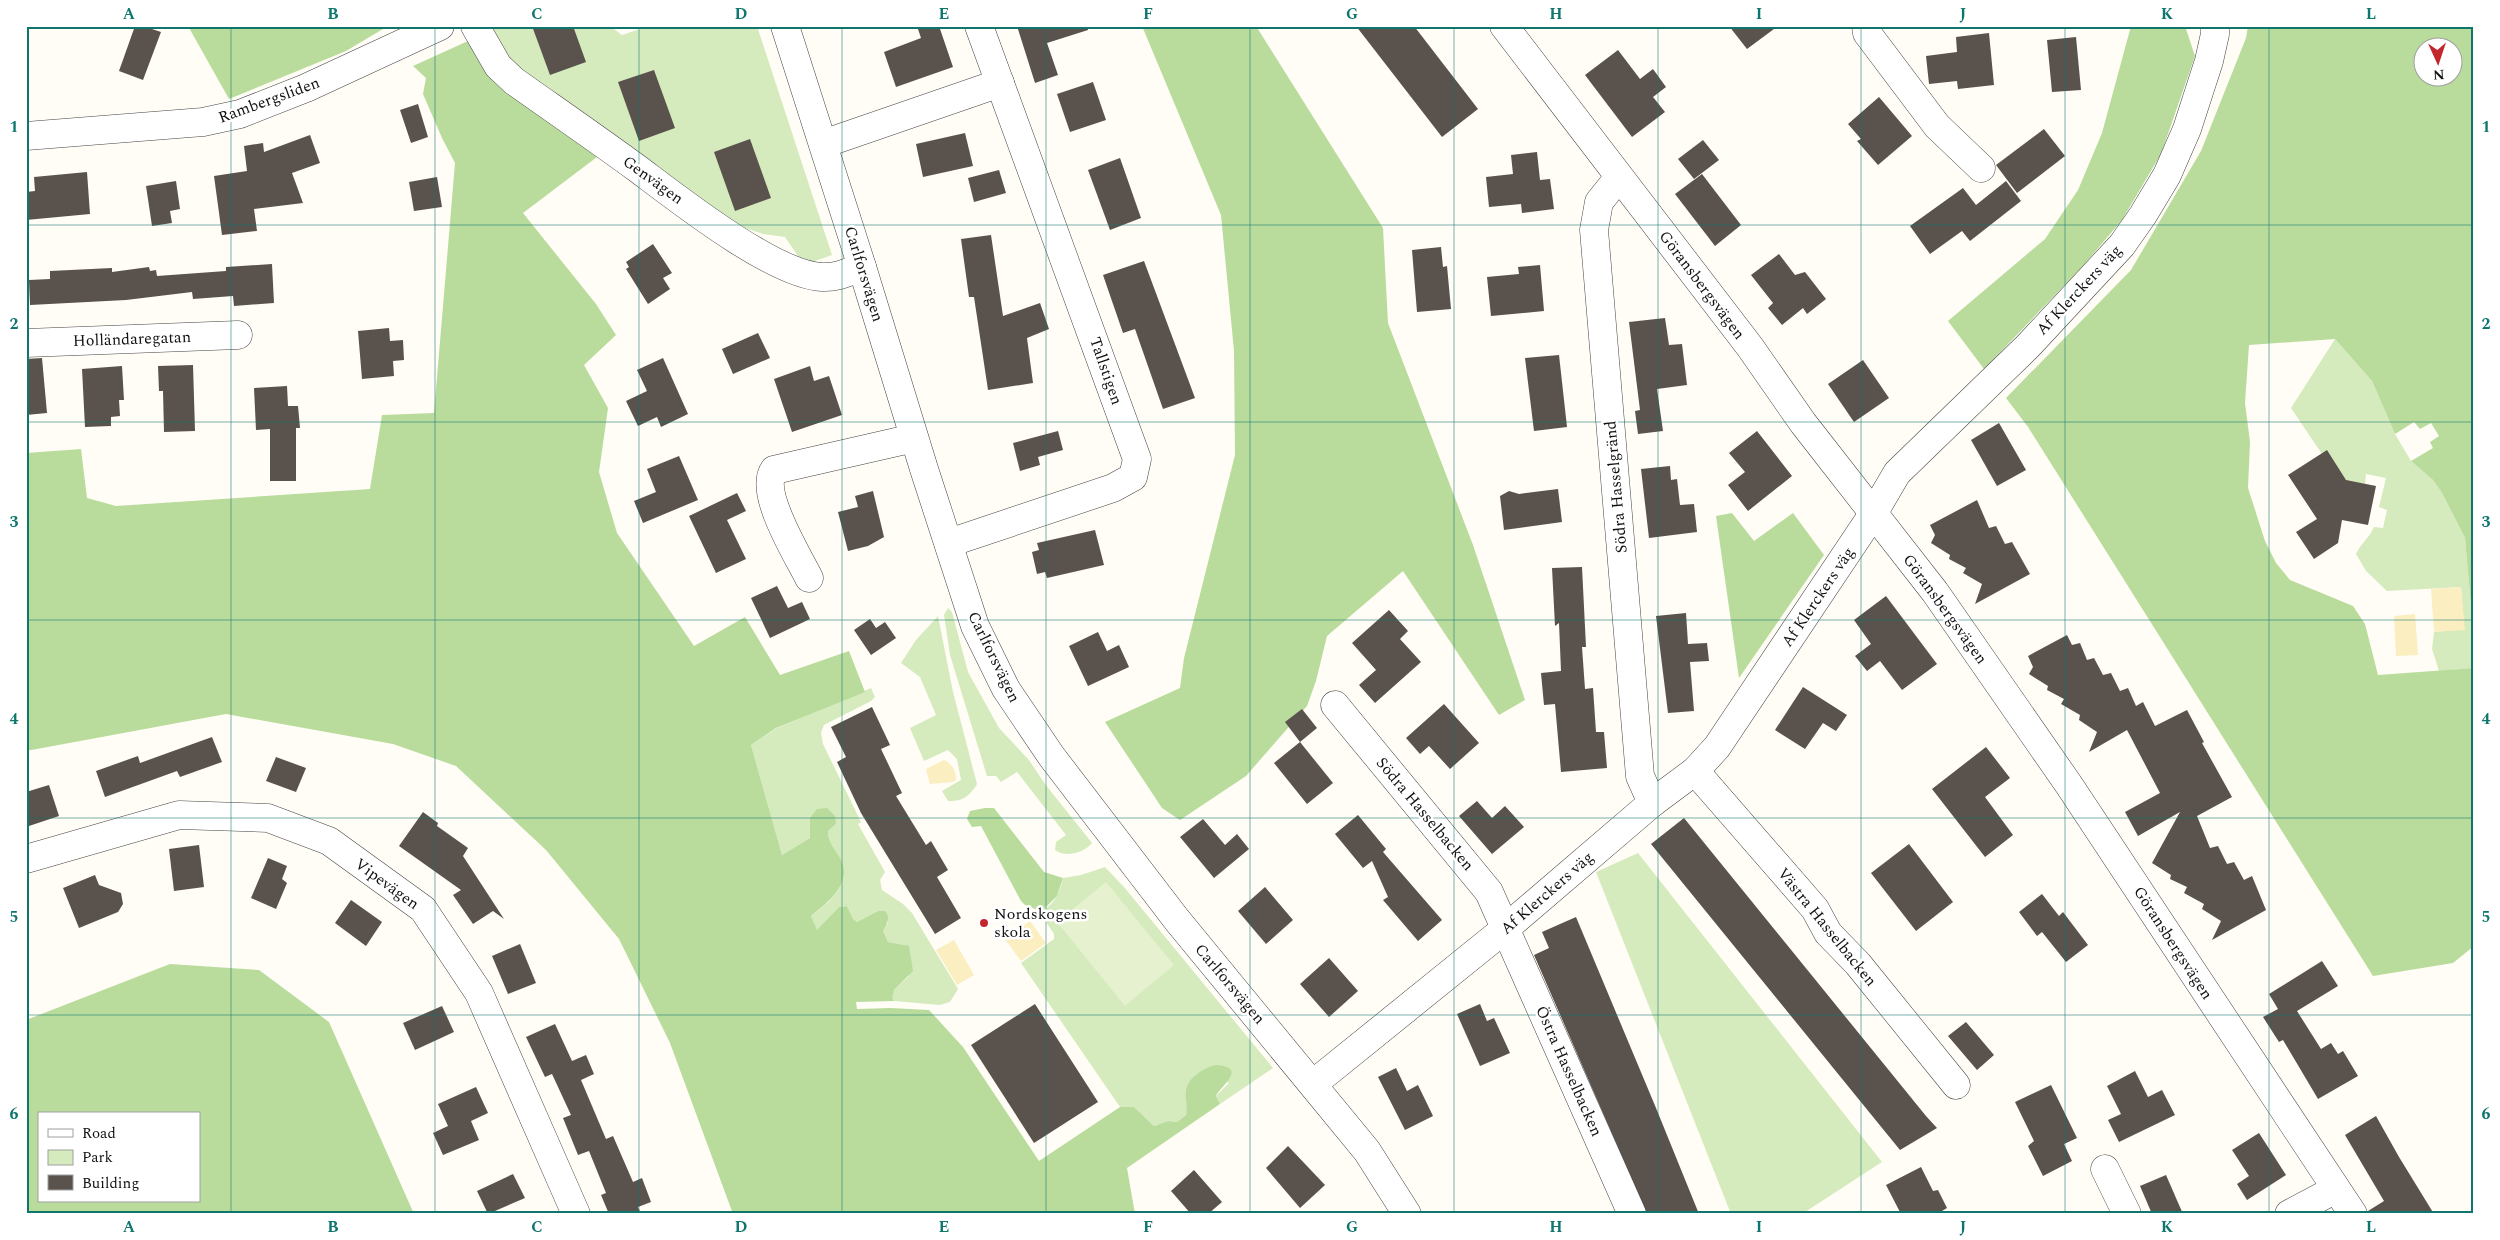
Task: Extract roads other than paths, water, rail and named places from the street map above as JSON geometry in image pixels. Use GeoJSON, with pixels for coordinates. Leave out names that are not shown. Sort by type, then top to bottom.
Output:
{"type":"FeatureCollection","features":[{"type":"Feature","properties":{"kind":"street","name":"Rambergsliden"},"geometry":{"type":"LineString","coordinates":[[26,136],[203,122],[240,114],[306,88],[440,26]]}},
{"type":"Feature","properties":{"kind":"street","name":"Genvägen"},"geometry":{"type":"LineString","coordinates":[[475,26],[498,66],[514,81],[732,237],[776,262],[800,272],[822,278],[842,275],[862,267]]}},
{"type":"Feature","properties":{"kind":"street","name":"Carlforsvägen"},"geometry":{"type":"LineString","coordinates":[[785,26],[914,438],[976,626],[1006,689],[1045,748],[1177,920],[1367,1151],[1407,1214]]}},
{"type":"Feature","properties":{"kind":"street","name":"Tallstigen"},"geometry":{"type":"LineString","coordinates":[[949,543],[1113,488],[1133,477],[1137,459],[979,26]]}},
{"type":"Feature","properties":{"kind":"street","name":"Göransbergsvägen"},"geometry":{"type":"LineString","coordinates":[[1504,26],[1873,514],[1935,592],[2069,785],[2353,1214]]}},
{"type":"Feature","properties":{"kind":"street"},"geometry":{"type":"LineString","coordinates":[[1866,26],[1867,32],[1937,126],[1981,168]]}},
{"type":"Feature","properties":{"kind":"street","name":"Af Klerckers väg"},"geometry":{"type":"LineString","coordinates":[[1313,1084],[1506,928],[1652,803],[1695,771],[1717,747],[1873,514],[1897,473],[2028,346],[2122,245],[2143,215],[2167,175],[2187,129],[2209,61],[2215,26]]}},
{"type":"Feature","properties":{"kind":"street"},"geometry":{"type":"LineString","coordinates":[[822,144],[1000,83]]}},
{"type":"Feature","properties":{"kind":"street","name":"Södra Hasselgränd"},"geometry":{"type":"LineString","coordinates":[[1619,177],[1599,202],[1594,230],[1640,776],[1652,803]]}},
{"type":"Feature","properties":{"kind":"street","name":"Holländaregatan"},"geometry":{"type":"LineString","coordinates":[[26,343],[238,335]]}},
{"type":"Feature","properties":{"kind":"street"},"geometry":{"type":"LineString","coordinates":[[809,578],[773,501],[769,485],[770,476],[774,470],[914,438]]}},
{"type":"Feature","properties":{"kind":"street","name":"Södra Hasselbacken"},"geometry":{"type":"LineString","coordinates":[[1335,705],[1489,892],[1506,928]]}},
{"type":"Feature","properties":{"kind":"street","name":"Västra Hasselbacken"},"geometry":{"type":"LineString","coordinates":[[1695,771],[1815,909],[1828,933],[1858,964],[1956,1085]]}},
{"type":"Feature","properties":{"kind":"street","name":"Vipevägen"},"geometry":{"type":"LineString","coordinates":[[26,859],[179,815],[268,818],[329,841],[423,909],[469,978],[479,994],[576,1214]]}},
{"type":"Feature","properties":{"kind":"street","name":"Östra Hasselbacken"},"geometry":{"type":"LineString","coordinates":[[1506,928],[1632,1214]]}},
{"type":"Feature","properties":{"kind":"street"},"geometry":{"type":"LineString","coordinates":[[2105,1168],[2127,1214]]}},
{"type":"Feature","properties":{"kind":"street"},"geometry":{"type":"LineString","coordinates":[[2289,1214],[2336,1188]]}},
{"type":"Feature","properties":{"kind":"place","name":"Nordskogens skola"},"geometry":{"type":"Point","coordinates":[984,923]}}]}
